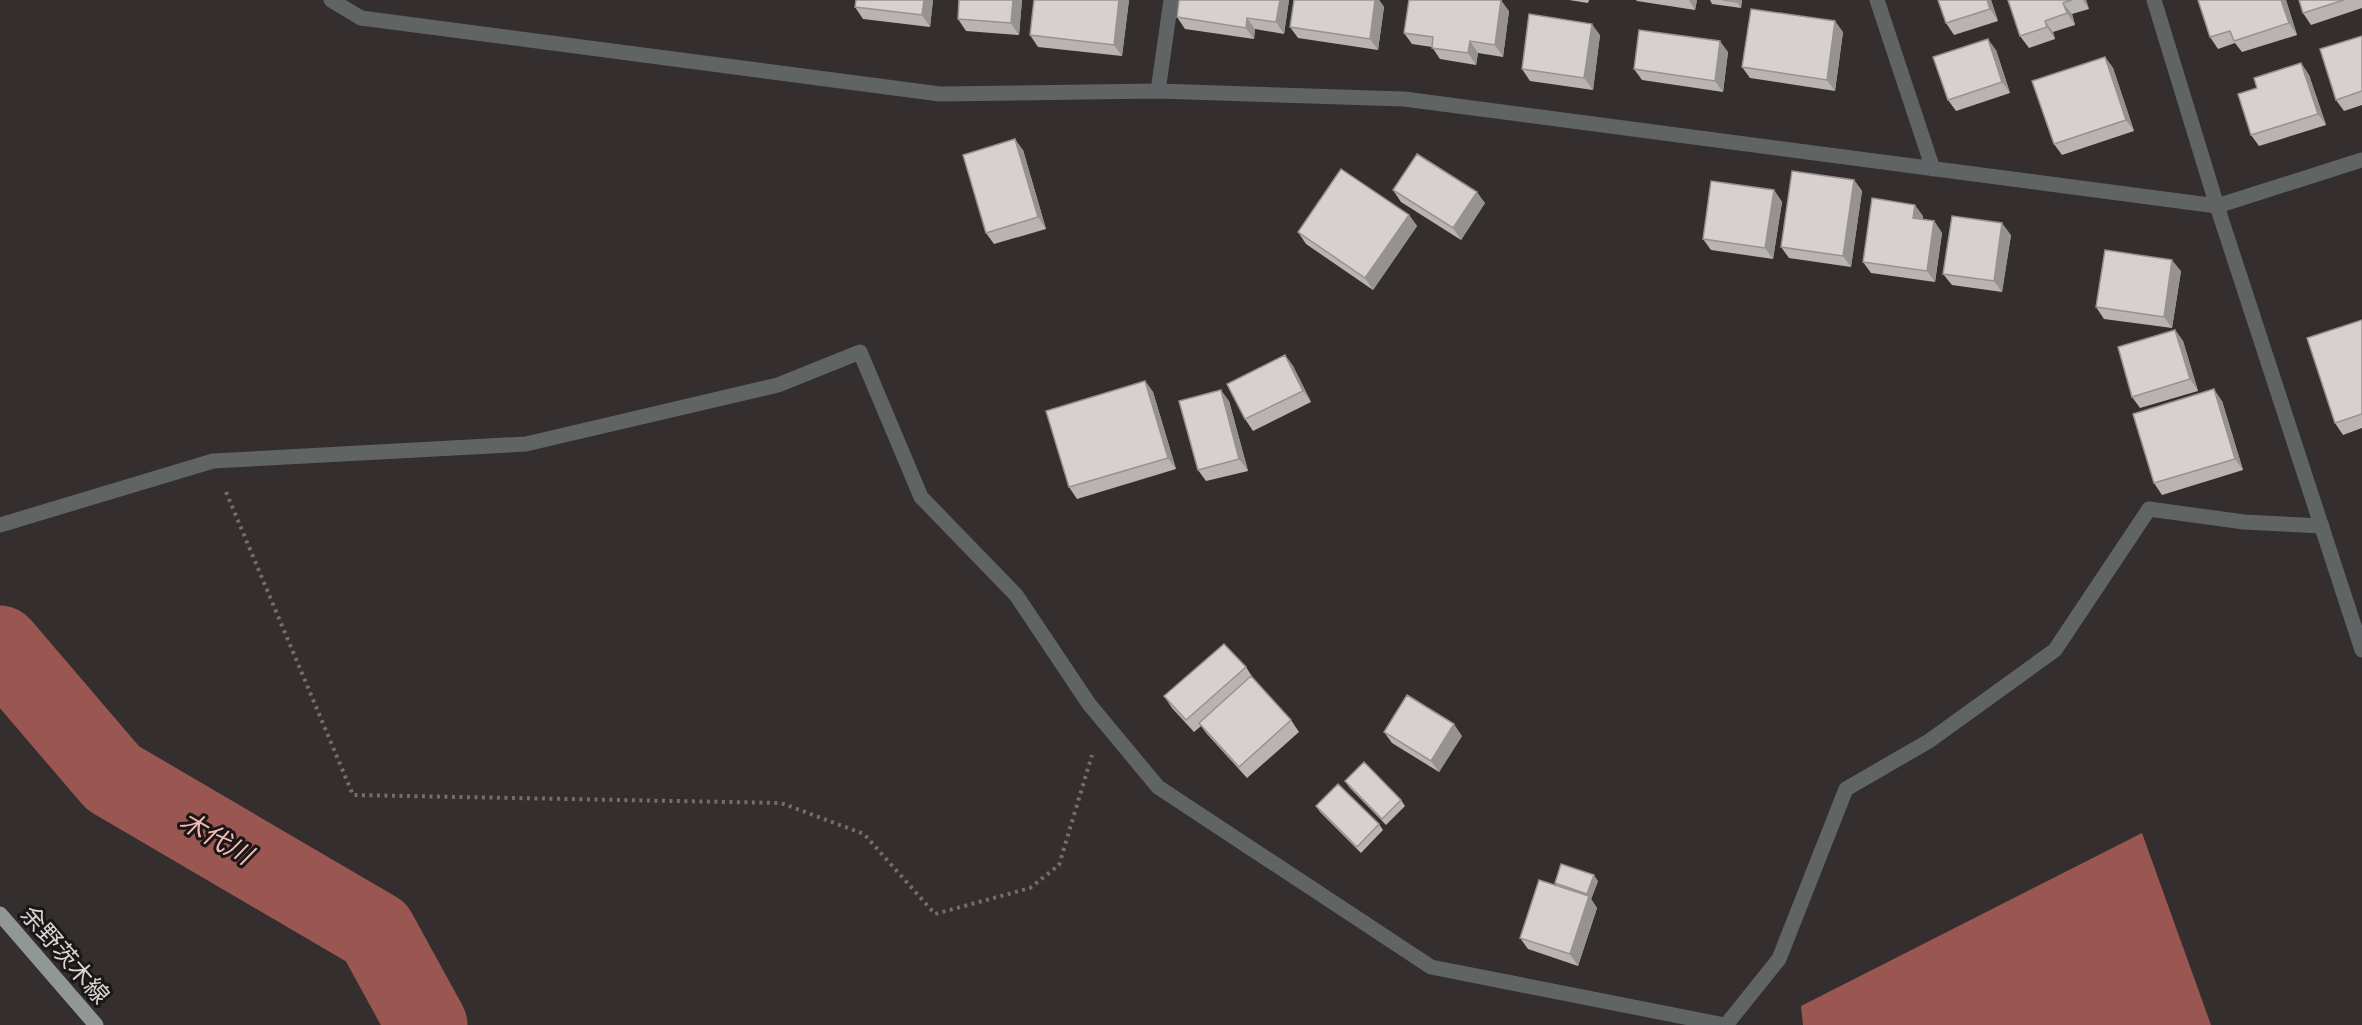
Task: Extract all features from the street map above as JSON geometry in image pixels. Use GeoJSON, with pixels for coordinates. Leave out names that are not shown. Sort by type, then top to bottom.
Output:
{"type":"FeatureCollection","features":[{"type":"Feature","properties":{"kind":"main road","name":"余野茨木線"},"geometry":{"type":"LineString","coordinates":[[0,914],[96,1025]]}},
{"type":"Feature","properties":{"kind":"street"},"geometry":{"type":"LineString","coordinates":[[331,0],[361,18],[940,94],[1158,91],[1404,99],[2217,206],[2362,160]]}},
{"type":"Feature","properties":{"kind":"street"},"geometry":{"type":"LineString","coordinates":[[1158,91],[1171,0]]}},
{"type":"Feature","properties":{"kind":"street"},"geometry":{"type":"LineString","coordinates":[[1877,0],[1933,169]]}},
{"type":"Feature","properties":{"kind":"street"},"geometry":{"type":"LineString","coordinates":[[2154,0],[2217,206],[2362,650]]}},
{"type":"Feature","properties":{"kind":"street"},"geometry":{"type":"LineString","coordinates":[[0,525],[213,461],[526,444],[778,385],[860,352],[921,497],[1016,595],[1102,720],[1158,787],[1431,967],[1725,1025],[1779,959],[1846,789],[1929,741],[2055,650],[2149,509],[2244,522],[2322,526]]}},
{"type":"Feature","properties":{"kind":"path"},"geometry":{"type":"LineString","coordinates":[[213,461],[353,795],[781,804],[864,834],[935,914],[1030,888],[1059,865],[1102,720]]}},
{"type":"Feature","properties":{"kind":"shaded area"},"geometry":{"type":"Polygon","coordinates":[[[2142,833],[2211,1025],[1803,1025],[1801,1006],[2142,833]]]}},
{"type":"Feature","properties":{"kind":"building"},"geometry":{"type":"Polygon","coordinates":[[[856,0],[924,0],[922,15],[855,7],[856,0]]]}},
{"type":"Feature","properties":{"kind":"building"},"geometry":{"type":"Polygon","coordinates":[[[959,0],[1013,0],[1011,23],[958,19],[959,0]]]}},
{"type":"Feature","properties":{"kind":"building"},"geometry":{"type":"Polygon","coordinates":[[[1034,0],[1119,0],[1114,45],[1030,35],[1034,0]]]}},
{"type":"Feature","properties":{"kind":"building"},"geometry":{"type":"Polygon","coordinates":[[[1179,0],[1280,0],[1276,22],[1247,18],[1246,28],[1177,17],[1179,0]]]}},
{"type":"Feature","properties":{"kind":"building"},"geometry":{"type":"Polygon","coordinates":[[[1294,0],[1375,0],[1370,39],[1290,27],[1294,0]]]}},
{"type":"Feature","properties":{"kind":"building"},"geometry":{"type":"Polygon","coordinates":[[[1409,0],[1501,0],[1495,45],[1470,41],[1468,53],[1432,48],[1433,37],[1404,33],[1409,0]]]}},
{"type":"Feature","properties":{"kind":"building"},"geometry":{"type":"Polygon","coordinates":[[[1938,0],[1987,0],[1990,9],[1946,23],[1938,0]]]}},
{"type":"Feature","properties":{"kind":"building"},"geometry":{"type":"Polygon","coordinates":[[[2008,0],[2072,0],[2063,3],[2067,13],[2045,21],[2047,27],[2020,36],[2008,0]]]}},
{"type":"Feature","properties":{"kind":"building"},"geometry":{"type":"Polygon","coordinates":[[[2198,0],[2281,0],[2289,23],[2234,41],[2230,31],[2210,37],[2198,0]]]}},
{"type":"Feature","properties":{"kind":"building"},"geometry":{"type":"Polygon","coordinates":[[[2299,0],[2344,0],[2303,13],[2299,0]]]}},
{"type":"Feature","properties":{"kind":"building"},"geometry":{"type":"Polygon","coordinates":[[[1751,9],[1835,21],[1827,80],[1742,67],[1751,9]]]}},
{"type":"Feature","properties":{"kind":"building"},"geometry":{"type":"Polygon","coordinates":[[[1529,14],[1592,24],[1584,78],[1522,69],[1529,14]]]}},
{"type":"Feature","properties":{"kind":"building"},"geometry":{"type":"Polygon","coordinates":[[[1639,30],[1720,41],[1715,81],[1634,69],[1639,30]]]}},
{"type":"Feature","properties":{"kind":"building"},"geometry":{"type":"Polygon","coordinates":[[[2362,36],[2362,91],[2336,100],[2320,49],[2362,36]]]}},
{"type":"Feature","properties":{"kind":"building"},"geometry":{"type":"Polygon","coordinates":[[[1988,39],[2002,82],[1948,100],[1933,57],[1988,39]]]}},
{"type":"Feature","properties":{"kind":"building"},"geometry":{"type":"Polygon","coordinates":[[[2105,57],[2126,120],[2054,144],[2032,81],[2105,57]]]}},
{"type":"Feature","properties":{"kind":"building"},"geometry":{"type":"Polygon","coordinates":[[[2301,63],[2318,114],[2251,135],[2238,94],[2257,88],[2254,78],[2301,63]]]}},
{"type":"Feature","properties":{"kind":"building"},"geometry":{"type":"Polygon","coordinates":[[[1015,139],[1038,217],[986,233],[963,155],[1015,139]]]}},
{"type":"Feature","properties":{"kind":"building"},"geometry":{"type":"Polygon","coordinates":[[[1417,154],[1477,192],[1453,228],[1393,190],[1417,154]]]}},
{"type":"Feature","properties":{"kind":"building"},"geometry":{"type":"Polygon","coordinates":[[[1341,169],[1409,215],[1365,278],[1298,232],[1341,169]]]}},
{"type":"Feature","properties":{"kind":"building"},"geometry":{"type":"Polygon","coordinates":[[[1792,171],[1854,180],[1843,256],[1781,247],[1792,171]]]}},
{"type":"Feature","properties":{"kind":"building"},"geometry":{"type":"Polygon","coordinates":[[[1711,181],[1774,190],[1765,248],[1703,239],[1711,181]]]}},
{"type":"Feature","properties":{"kind":"building"},"geometry":{"type":"Polygon","coordinates":[[[1872,198],[1915,205],[1913,218],[1934,221],[1927,271],[1863,262],[1872,198]]]}},
{"type":"Feature","properties":{"kind":"building"},"geometry":{"type":"Polygon","coordinates":[[[1952,216],[2002,223],[1994,281],[1943,274],[1952,216]]]}},
{"type":"Feature","properties":{"kind":"building"},"geometry":{"type":"Polygon","coordinates":[[[2105,250],[2172,260],[2164,317],[2096,307],[2105,250]]]}},
{"type":"Feature","properties":{"kind":"building"},"geometry":{"type":"Polygon","coordinates":[[[2362,320],[2362,414],[2335,423],[2307,338],[2362,320]]]}},
{"type":"Feature","properties":{"kind":"building"},"geometry":{"type":"Polygon","coordinates":[[[2175,330],[2190,379],[2132,397],[2118,347],[2175,330]]]}},
{"type":"Feature","properties":{"kind":"building"},"geometry":{"type":"Polygon","coordinates":[[[1285,355],[1303,391],[1245,419],[1227,384],[1285,355]]]}},
{"type":"Feature","properties":{"kind":"building"},"geometry":{"type":"Polygon","coordinates":[[[1145,381],[1168,458],[1069,487],[1046,411],[1145,381]]]}},
{"type":"Feature","properties":{"kind":"building"},"geometry":{"type":"Polygon","coordinates":[[[2214,389],[2235,459],[2154,483],[2133,414],[2214,389]]]}},
{"type":"Feature","properties":{"kind":"building"},"geometry":{"type":"Polygon","coordinates":[[[1221,390],[1239,459],[1198,470],[1179,401],[1221,390]]]}},
{"type":"Feature","properties":{"kind":"building"},"geometry":{"type":"Polygon","coordinates":[[[1224,644],[1246,667],[1186,720],[1164,696],[1224,644]]]}},
{"type":"Feature","properties":{"kind":"building"},"geometry":{"type":"Polygon","coordinates":[[[1251,676],[1291,720],[1239,767],[1199,723],[1251,676]]]}},
{"type":"Feature","properties":{"kind":"building"},"geometry":{"type":"Polygon","coordinates":[[[1407,695],[1454,724],[1431,761],[1384,732],[1407,695]]]}},
{"type":"Feature","properties":{"kind":"building"},"geometry":{"type":"Polygon","coordinates":[[[1364,762],[1401,800],[1382,819],[1345,781],[1364,762]]]}},
{"type":"Feature","properties":{"kind":"building"},"geometry":{"type":"Polygon","coordinates":[[[1338,784],[1379,824],[1357,847],[1316,806],[1338,784]]]}},
{"type":"Feature","properties":{"kind":"building"},"geometry":{"type":"Polygon","coordinates":[[[1561,864],[1594,875],[1587,894],[1555,883],[1561,864]]]}},
{"type":"Feature","properties":{"kind":"building"},"geometry":{"type":"Polygon","coordinates":[[[1539,880],[1589,896],[1570,954],[1520,938],[1539,880]]]}},
{"type":"Feature","properties":{"kind":"waterway","name":"木代川"},"geometry":{"type":"LineString","coordinates":[[0,646],[113,778],[376,932],[427,1025]]}}]}
